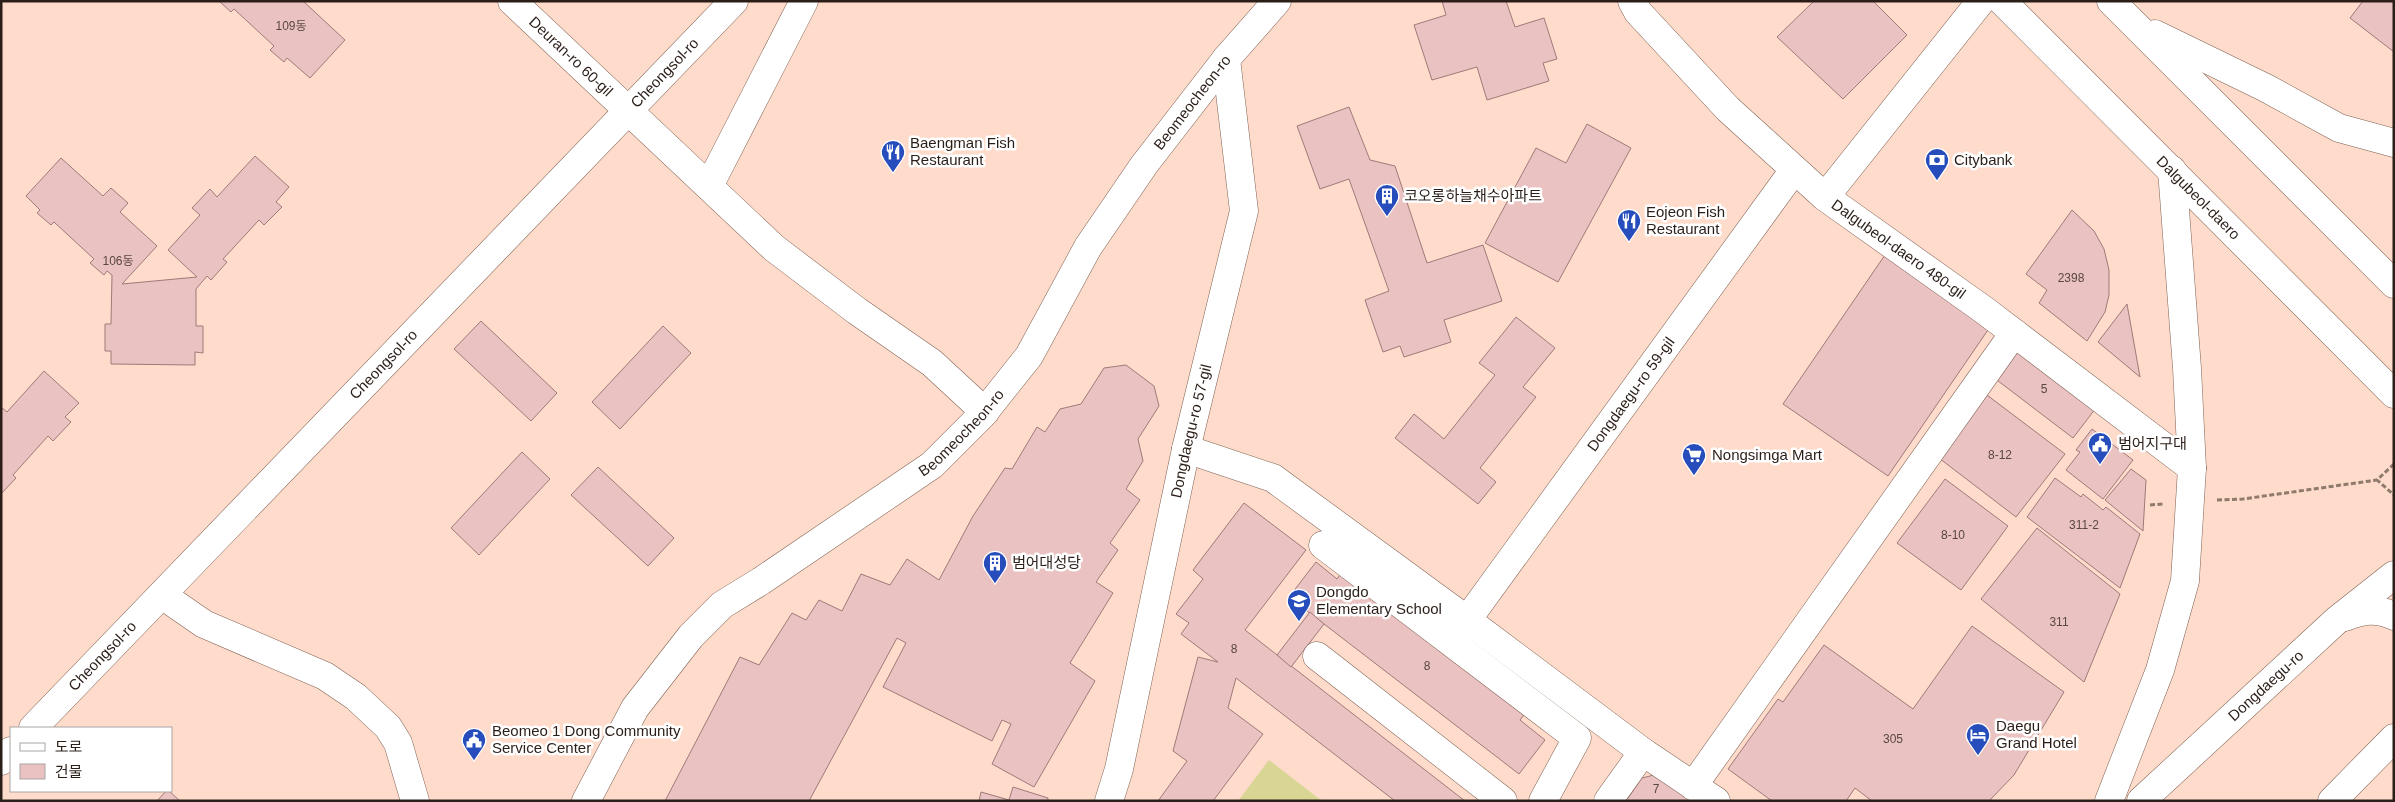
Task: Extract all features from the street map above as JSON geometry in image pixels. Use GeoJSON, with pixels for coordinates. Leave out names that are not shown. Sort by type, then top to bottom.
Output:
{"type":"FeatureCollection","features":[{"type":"Feature","properties":{"kind":"street","name":"Deuran-ro 60-gil"},"geometry":{"type":"LineString","coordinates":[[512,1],[774,248],[857,311],[932,363],[985,412]]}},
{"type":"Feature","properties":{"kind":"street","name":"Cheongsol-ro"},"geometry":{"type":"LineString","coordinates":[[34,727],[734,1]]}},
{"type":"Feature","properties":{"kind":"street"},"geometry":{"type":"LineString","coordinates":[[710,186],[804,1]]}},
{"type":"Feature","properties":{"kind":"street","name":"Beomeocheon-ro"},"geometry":{"type":"LineString","coordinates":[[586,801],[635,708],[691,636],[722,605],[761,582],[932,465],[985,412],[1029,356],[1088,247],[1144,165],[1226,59],[1277,1]]}},
{"type":"Feature","properties":{"kind":"street","name":"Dalgubeol-daero 480-gil"},"geometry":{"type":"LineString","coordinates":[[1632,1],[1638,12],[1728,109],[1825,197],[1984,310],[2192,468]]}},
{"type":"Feature","properties":{"kind":"street"},"geometry":{"type":"LineString","coordinates":[[1825,197],[1980,1]]}},
{"type":"Feature","properties":{"kind":"street","name":"Dalgubeol-daero"},"geometry":{"type":"LineString","coordinates":[[2002,1],[2394,394]]}},
{"type":"Feature","properties":{"kind":"street"},"geometry":{"type":"LineString","coordinates":[[2111,1],[2394,284]]}},
{"type":"Feature","properties":{"kind":"street"},"geometry":{"type":"LineString","coordinates":[[2136,25],[2266,88],[2339,128],[2394,143]]}},
{"type":"Feature","properties":{"kind":"street","name":"Dongdaegu-ro 57-gil"},"geometry":{"type":"LineString","coordinates":[[1109,801],[1119,769],[1186,449],[1244,211],[1226,59]]}},
{"type":"Feature","properties":{"kind":"street","name":"Dongdaegu-ro 59-gil"},"geometry":{"type":"LineString","coordinates":[[1455,623],[1794,170]]}},
{"type":"Feature","properties":{"kind":"street"},"geometry":{"type":"LineString","coordinates":[[2108,801],[2160,670],[2185,581],[2192,468],[2188,368],[2172,170]]}},
{"type":"Feature","properties":{"kind":"street"},"geometry":{"type":"LineString","coordinates":[[1693,786],[2014,333]]}},
{"type":"Feature","properties":{"kind":"street"},"geometry":{"type":"LineString","coordinates":[[1186,449],[1273,478],[1455,623],[1716,801]]}},
{"type":"Feature","properties":{"kind":"street"},"geometry":{"type":"LineString","coordinates":[[1323,545],[1455,623],[1577,738],[1543,801]]}},
{"type":"Feature","properties":{"kind":"street","name":"Dongdaegu-ro"},"geometry":{"type":"LineString","coordinates":[[2141,801],[2338,620],[2394,575]]}},
{"type":"Feature","properties":{"kind":"street"},"geometry":{"type":"LineString","coordinates":[[162,595],[204,624],[325,676],[356,696],[388,727],[398,743],[415,801]]}},
{"type":"Feature","properties":{"kind":"street"},"geometry":{"type":"LineString","coordinates":[[2338,620],[2361,610],[2380,610],[2394,616]]}},
{"type":"Feature","properties":{"kind":"street"},"geometry":{"type":"LineString","coordinates":[[1317,656],[1503,801]]}},
{"type":"Feature","properties":{"kind":"street"},"geometry":{"type":"LineString","coordinates":[[2332,801],[2394,738]]}},
{"type":"Feature","properties":{"kind":"street"},"geometry":{"type":"LineString","coordinates":[[1,761],[10,752]]}},
{"type":"Feature","properties":{"kind":"street"},"geometry":{"type":"LineString","coordinates":[[1608,801],[1642,752]]}},
{"type":"Feature","properties":{"kind":"path"},"geometry":{"type":"LineString","coordinates":[[2150,505],[2243,499],[2377,480],[2394,464]]}},
{"type":"Feature","properties":{"kind":"path"},"geometry":{"type":"LineString","coordinates":[[2377,480],[2394,495]]}},
{"type":"Feature","properties":{"kind":"shaded area"},"geometry":{"type":"Polygon","coordinates":[[[1269,760],[1322,801],[1238,801],[1269,760]]]}},
{"type":"Feature","properties":{"kind":"building"},"geometry":{"type":"Polygon","coordinates":[[[219,1],[303,1],[345,40],[310,78],[287,58],[284,62],[270,50],[274,46],[234,9],[231,12],[219,1]]]}},
{"type":"Feature","properties":{"kind":"building"},"geometry":{"type":"Polygon","coordinates":[[[1442,1],[1506,1],[1515,27],[1544,18],[1557,59],[1543,63],[1549,81],[1487,100],[1477,67],[1432,80],[1414,25],[1446,15],[1442,1]]]}},
{"type":"Feature","properties":{"kind":"building"},"geometry":{"type":"Polygon","coordinates":[[[1814,1],[1873,1],[1907,35],[1843,99],[1777,37],[1814,1]]]}},
{"type":"Feature","properties":{"kind":"building"},"geometry":{"type":"Polygon","coordinates":[[[2363,1],[2394,1],[2394,52],[2350,18],[2363,1]]]}},
{"type":"Feature","properties":{"kind":"building","name":"코오롱하늘채수아파트"},"geometry":{"type":"Polygon","coordinates":[[[1349,107],[1370,160],[1395,166],[1427,263],[1483,245],[1502,301],[1444,320],[1451,342],[1404,357],[1400,346],[1383,352],[1365,300],[1389,291],[1349,179],[1320,189],[1297,126],[1349,107]]]}},
{"type":"Feature","properties":{"kind":"building"},"geometry":{"type":"Polygon","coordinates":[[[1587,124],[1631,148],[1558,282],[1485,243],[1536,148],[1566,163],[1587,124]]]}},
{"type":"Feature","properties":{"kind":"building"},"geometry":{"type":"Polygon","coordinates":[[[255,156],[289,187],[276,202],[282,207],[264,225],[259,220],[223,259],[227,262],[211,280],[207,276],[196,289],[196,326],[203,326],[203,353],[195,352],[195,365],[111,364],[111,351],[105,351],[105,324],[111,324],[112,275],[107,271],[104,275],[90,263],[94,259],[54,222],[51,225],[37,213],[40,210],[26,196],[61,158],[103,196],[111,188],[128,203],[120,212],[157,246],[122,284],[197,277],[168,250],[200,215],[192,208],[210,189],[217,197],[255,156]]]}},
{"type":"Feature","properties":{"kind":"building"},"geometry":{"type":"Polygon","coordinates":[[[2072,210],[2094,231],[2104,249],[2109,270],[2109,295],[2105,312],[2087,341],[2039,303],[2047,290],[2026,274],[2072,210]]]}},
{"type":"Feature","properties":{"kind":"building"},"geometry":{"type":"Polygon","coordinates":[[[1887,252],[1992,324],[1888,476],[1783,404],[1887,252]]]}},
{"type":"Feature","properties":{"kind":"building"},"geometry":{"type":"Polygon","coordinates":[[[2127,304],[2140,377],[2098,342],[2127,304]]]}},
{"type":"Feature","properties":{"kind":"building"},"geometry":{"type":"Polygon","coordinates":[[[1516,317],[1555,348],[1523,387],[1536,397],[1480,468],[1496,482],[1478,504],[1395,438],[1414,414],[1444,439],[1495,375],[1479,363],[1516,317]]]}},
{"type":"Feature","properties":{"kind":"building"},"geometry":{"type":"Polygon","coordinates":[[[481,321],[557,393],[531,421],[454,349],[481,321]]]}},
{"type":"Feature","properties":{"kind":"building"},"geometry":{"type":"Polygon","coordinates":[[[663,326],[691,353],[620,429],[592,402],[663,326]]]}},
{"type":"Feature","properties":{"kind":"building"},"geometry":{"type":"Polygon","coordinates":[[[2015,340],[2099,404],[2073,438],[1989,374],[2015,340]]]}},
{"type":"Feature","properties":{"kind":"building","name":"범어대성당"},"geometry":{"type":"Polygon","coordinates":[[[1126,365],[1154,386],[1159,406],[1138,439],[1143,461],[1126,489],[1140,500],[1110,543],[1118,550],[1096,582],[1113,593],[1070,663],[1095,681],[1034,787],[992,764],[1011,724],[1002,720],[992,741],[883,687],[906,643],[897,638],[809,801],[665,801],[740,657],[759,665],[792,613],[806,620],[819,600],[842,611],[861,574],[890,585],[907,559],[939,580],[973,516],[1005,468],[1012,469],[1037,427],[1045,432],[1060,409],[1081,404],[1104,368],[1126,365]]]}},
{"type":"Feature","properties":{"kind":"building"},"geometry":{"type":"Polygon","coordinates":[[[44,371],[79,403],[65,417],[71,422],[53,441],[48,436],[13,475],[16,478],[1,494],[1,407],[7,412],[44,371]]]}},
{"type":"Feature","properties":{"kind":"building"},"geometry":{"type":"Polygon","coordinates":[[[1983,392],[2065,454],[2016,517],[1935,455],[1983,392]]]}},
{"type":"Feature","properties":{"kind":"building","name":"범어지구대"},"geometry":{"type":"Polygon","coordinates":[[[2092,429],[2133,460],[2103,499],[2066,470],[2080,452],[2076,450],[2092,429]]]}},
{"type":"Feature","properties":{"kind":"building"},"geometry":{"type":"Polygon","coordinates":[[[522,452],[550,479],[479,555],[451,528],[522,452]]]}},
{"type":"Feature","properties":{"kind":"building"},"geometry":{"type":"Polygon","coordinates":[[[598,467],[674,538],[648,566],[571,495],[598,467]]]}},
{"type":"Feature","properties":{"kind":"building"},"geometry":{"type":"Polygon","coordinates":[[[2131,469],[2146,480],[2143,531],[2105,500],[2131,469]]]}},
{"type":"Feature","properties":{"kind":"building"},"geometry":{"type":"Polygon","coordinates":[[[2055,478],[2081,497],[2083,494],[2103,510],[2106,507],[2140,534],[2120,588],[2027,517],[2055,478]]]}},
{"type":"Feature","properties":{"kind":"building"},"geometry":{"type":"Polygon","coordinates":[[[1945,479],[2008,526],[1961,590],[1897,543],[1945,479]]]}},
{"type":"Feature","properties":{"kind":"building"},"geometry":{"type":"Polygon","coordinates":[[[1244,503],[1306,550],[1245,630],[1465,801],[1395,801],[1236,678],[1228,708],[1263,734],[1213,801],[1158,801],[1187,761],[1173,751],[1198,657],[1218,662],[1181,634],[1189,623],[1176,614],[1203,579],[1193,570],[1244,503]]]}},
{"type":"Feature","properties":{"kind":"building"},"geometry":{"type":"Polygon","coordinates":[[[2037,528],[2120,594],[2084,682],[1981,599],[2037,528]]]}},
{"type":"Feature","properties":{"kind":"building"},"geometry":{"type":"Polygon","coordinates":[[[1316,562],[1337,579],[1346,566],[1529,708],[1520,720],[1545,740],[1519,774],[1289,597],[1316,562]]]}},
{"type":"Feature","properties":{"kind":"building"},"geometry":{"type":"Polygon","coordinates":[[[1310,612],[1324,624],[1291,667],[1277,655],[1310,612]]]}},
{"type":"Feature","properties":{"kind":"building"},"geometry":{"type":"Polygon","coordinates":[[[1972,626],[2064,692],[2014,775],[1989,801],[1872,801],[1855,788],[1846,801],[1772,801],[1728,769],[1778,699],[1783,702],[1824,645],[1913,709],[1972,626]]]}},
{"type":"Feature","properties":{"kind":"building"},"geometry":{"type":"Polygon","coordinates":[[[1658,774],[1693,801],[1626,801],[1642,778],[1658,774]]]}},
{"type":"Feature","properties":{"kind":"building"},"geometry":{"type":"Polygon","coordinates":[[[1013,787],[1048,798],[1048,801],[979,801],[981,792],[1009,800],[1013,787]]]}},
{"type":"Feature","properties":{"kind":"building"},"geometry":{"type":"Polygon","coordinates":[[[165,792],[170,792],[180,801],[157,801],[165,792]]]}},
{"type":"Feature","properties":{"kind":"place","name":"Baengman Fish Restaurant"},"geometry":{"type":"Point","coordinates":[893,173]}},
{"type":"Feature","properties":{"kind":"place","name":"Citybank"},"geometry":{"type":"Point","coordinates":[1937,181]}},
{"type":"Feature","properties":{"kind":"place","name":"코오롱하늘채수아파트"},"geometry":{"type":"Point","coordinates":[1387,217]}},
{"type":"Feature","properties":{"kind":"place","name":"Eojeon Fish Restaurant"},"geometry":{"type":"Point","coordinates":[1629,242]}},
{"type":"Feature","properties":{"kind":"place","name":"범어지구대"},"geometry":{"type":"Point","coordinates":[2100,465]}},
{"type":"Feature","properties":{"kind":"place","name":"Nongsimga Mart"},"geometry":{"type":"Point","coordinates":[1694,476]}},
{"type":"Feature","properties":{"kind":"place","name":"범어대성당"},"geometry":{"type":"Point","coordinates":[995,584]}},
{"type":"Feature","properties":{"kind":"place","name":"Dongdo Elementary School"},"geometry":{"type":"Point","coordinates":[1299,622]}},
{"type":"Feature","properties":{"kind":"place","name":"Daegu Grand Hotel"},"geometry":{"type":"Point","coordinates":[1978,756]}},
{"type":"Feature","properties":{"kind":"place","name":"Beomeo 1 Dong Community Service Center"},"geometry":{"type":"Point","coordinates":[474,761]}}]}
